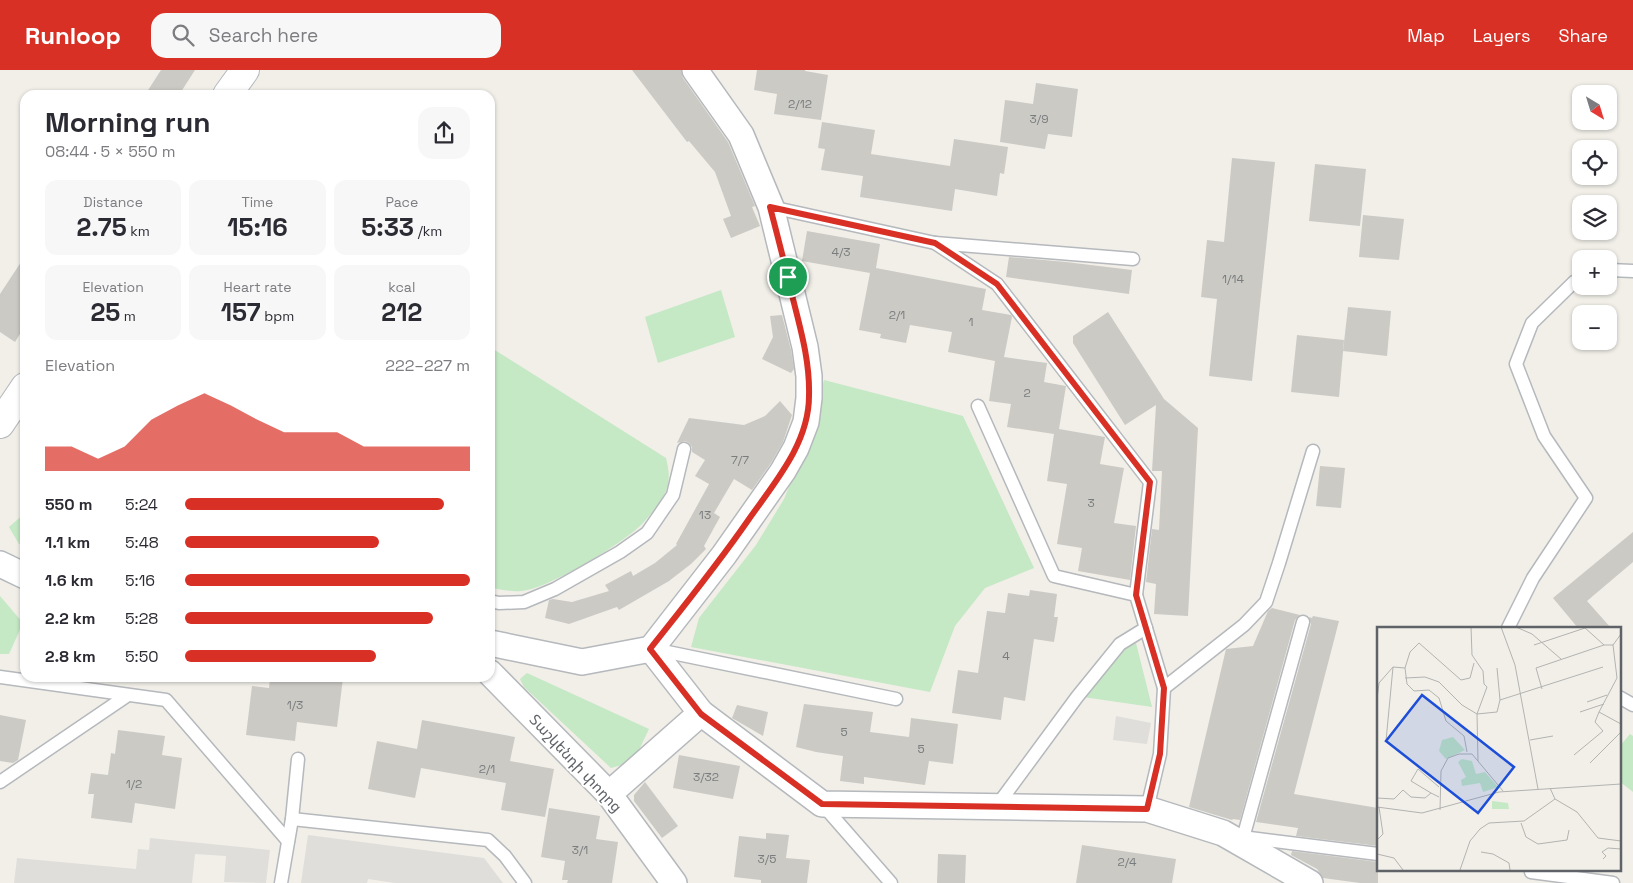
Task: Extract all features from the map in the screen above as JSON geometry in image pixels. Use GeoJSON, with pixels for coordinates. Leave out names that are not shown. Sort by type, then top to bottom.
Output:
{"type":"FeatureCollection","features":[{"type":"Feature","properties":{"kind":"main road"},"geometry":{"type":"LineString","coordinates":[[231,90],[245,70]]}},
{"type":"Feature","properties":{"kind":"main road"},"geometry":{"type":"LineString","coordinates":[[0,424],[20,394]]}},
{"type":"Feature","properties":{"kind":"street"},"geometry":{"type":"LineString","coordinates":[[495,644],[582,662],[650,649],[724,555],[783,471],[796,448],[806,422],[809,376],[805,347],[770,207],[741,135],[695,70]]}},
{"type":"Feature","properties":{"kind":"street"},"geometry":{"type":"LineString","coordinates":[[0,564],[20,574]]}},
{"type":"Feature","properties":{"kind":"street"},"geometry":{"type":"LineString","coordinates":[[650,649],[701,714],[822,804],[1147,809],[1233,835],[1310,883]]}},
{"type":"Feature","properties":{"kind":"street","name":"Տաշկենդի փողոց"},"geometry":{"type":"LineString","coordinates":[[495,678],[609,794],[674,883]]}},
{"type":"Feature","properties":{"kind":"street"},"geometry":{"type":"LineString","coordinates":[[609,794],[701,714]]}},
{"type":"Feature","properties":{"kind":"lane"},"geometry":{"type":"LineString","coordinates":[[770,207],[935,243],[1133,258]]}},
{"type":"Feature","properties":{"kind":"lane"},"geometry":{"type":"LineString","coordinates":[[935,243],[997,284],[1150,482],[1136,595],[1164,688],[1160,754],[1147,809]]}},
{"type":"Feature","properties":{"kind":"lane"},"geometry":{"type":"LineString","coordinates":[[1617,270],[1633,271]]}},
{"type":"Feature","properties":{"kind":"lane"},"geometry":{"type":"LineString","coordinates":[[1508,627],[1533,578],[1586,498],[1544,436],[1516,364],[1532,323],[1572,284]]}},
{"type":"Feature","properties":{"kind":"lane"},"geometry":{"type":"LineString","coordinates":[[978,406],[1054,576],[1136,595]]}},
{"type":"Feature","properties":{"kind":"lane"},"geometry":{"type":"LineString","coordinates":[[495,602],[524,602],[555,589],[620,552],[647,533],[673,495],[684,449]]}},
{"type":"Feature","properties":{"kind":"lane"},"geometry":{"type":"LineString","coordinates":[[1164,688],[1244,625],[1266,602],[1313,451]]}},
{"type":"Feature","properties":{"kind":"lane"},"geometry":{"type":"LineString","coordinates":[[1304,622],[1233,835],[1377,854]]}},
{"type":"Feature","properties":{"kind":"lane"},"geometry":{"type":"LineString","coordinates":[[996,807],[1076,697],[1120,644],[1146,628]]}},
{"type":"Feature","properties":{"kind":"lane"},"geometry":{"type":"LineString","coordinates":[[650,649],[896,699]]}},
{"type":"Feature","properties":{"kind":"lane"},"geometry":{"type":"LineString","coordinates":[[0,677],[20,680]]}},
{"type":"Feature","properties":{"kind":"lane"},"geometry":{"type":"LineString","coordinates":[[34,682],[166,700],[288,841]]}},
{"type":"Feature","properties":{"kind":"lane"},"geometry":{"type":"LineString","coordinates":[[0,782],[128,696]]}},
{"type":"Feature","properties":{"kind":"lane"},"geometry":{"type":"LineString","coordinates":[[1620,697],[1633,705]]}},
{"type":"Feature","properties":{"kind":"lane"},"geometry":{"type":"LineString","coordinates":[[281,883],[292,818],[298,759]]}},
{"type":"Feature","properties":{"kind":"lane"},"geometry":{"type":"LineString","coordinates":[[822,804],[891,883]]}},
{"type":"Feature","properties":{"kind":"lane"},"geometry":{"type":"LineString","coordinates":[[292,818],[488,840],[505,856],[525,883]]}},
{"type":"Feature","properties":{"kind":"lane"},"geometry":{"type":"LineString","coordinates":[[1531,872],[1613,883]]}},
{"type":"Feature","properties":{"kind":"shaded area"},"geometry":{"type":"Polygon","coordinates":[[[1116,716],[1151,723],[1147,744],[1113,740],[1116,716]]]}},
{"type":"Feature","properties":{"kind":"shaded area"},"geometry":{"type":"Polygon","coordinates":[[[308,835],[484,858],[503,883],[395,883],[368,879],[367,883],[301,883],[308,835]]]}},
{"type":"Feature","properties":{"kind":"shaded area"},"geometry":{"type":"Polygon","coordinates":[[[150,838],[270,850],[266,883],[224,882],[226,856],[195,854],[192,883],[14,883],[17,858],[136,869],[138,849],[149,850],[150,838]]]}},
{"type":"Feature","properties":{"kind":"green space"},"geometry":{"type":"Polygon","coordinates":[[[721,290],[735,337],[658,363],[645,317],[721,290]]]}},
{"type":"Feature","properties":{"kind":"green space"},"geometry":{"type":"Polygon","coordinates":[[[495,350],[666,458],[669,472],[668,486],[656,507],[641,525],[618,543],[583,565],[548,583],[533,589],[509,591],[495,589],[495,350]]]}},
{"type":"Feature","properties":{"kind":"green space"},"geometry":{"type":"Polygon","coordinates":[[[824,380],[963,416],[1034,568],[985,588],[955,626],[930,692],[691,647],[699,618],[756,545],[784,499],[811,432],[824,380]]]}},
{"type":"Feature","properties":{"kind":"green space"},"geometry":{"type":"Polygon","coordinates":[[[20,517],[20,544],[19,544],[9,527],[20,517]]]}},
{"type":"Feature","properties":{"kind":"green space"},"geometry":{"type":"Polygon","coordinates":[[[0,596],[20,619],[20,630],[9,654],[0,654],[0,596]]]}},
{"type":"Feature","properties":{"kind":"green space"},"geometry":{"type":"Polygon","coordinates":[[[1127,641],[1136,643],[1152,707],[1083,697],[1127,641]]]}},
{"type":"Feature","properties":{"kind":"green space"},"geometry":{"type":"Polygon","coordinates":[[[527,673],[649,729],[633,762],[611,768],[524,687],[520,679],[527,673]]]}},
{"type":"Feature","properties":{"kind":"green space"},"geometry":{"type":"Polygon","coordinates":[[[1630,734],[1633,736],[1633,792],[1620,782],[1620,746],[1630,734]]]}},
{"type":"Feature","properties":{"kind":"building"},"geometry":{"type":"Polygon","coordinates":[[[161,70],[195,70],[182,90],[148,90],[161,70]]]}},
{"type":"Feature","properties":{"kind":"building"},"geometry":{"type":"Polygon","coordinates":[[[632,70],[681,70],[683,78],[728,142],[755,206],[752,207],[760,226],[731,238],[723,219],[731,216],[715,172],[689,141],[687,142],[632,70]]]}},
{"type":"Feature","properties":{"kind":"building"},"geometry":{"type":"Polygon","coordinates":[[[757,70],[805,70],[828,75],[821,120],[774,114],[777,94],[754,90],[757,70]]]}},
{"type":"Feature","properties":{"kind":"building"},"geometry":{"type":"Polygon","coordinates":[[[1036,83],[1078,89],[1072,137],[1048,134],[1045,149],[1000,142],[1005,100],[1033,104],[1036,83]]]}},
{"type":"Feature","properties":{"kind":"building"},"geometry":{"type":"Polygon","coordinates":[[[822,122],[875,130],[871,154],[950,166],[954,139],[1008,147],[1004,174],[1000,173],[997,196],[955,189],[952,211],[860,197],[863,176],[821,170],[825,149],[818,148],[822,122]]]}},
{"type":"Feature","properties":{"kind":"building"},"geometry":{"type":"Polygon","coordinates":[[[1232,158],[1275,162],[1252,381],[1209,376],[1217,299],[1201,297],[1207,240],[1224,242],[1232,158]]]}},
{"type":"Feature","properties":{"kind":"building"},"geometry":{"type":"Polygon","coordinates":[[[1315,164],[1366,169],[1360,226],[1309,221],[1315,164]]]}},
{"type":"Feature","properties":{"kind":"building"},"geometry":{"type":"Polygon","coordinates":[[[1363,215],[1404,219],[1399,260],[1359,257],[1363,215]]]}},
{"type":"Feature","properties":{"kind":"building"},"geometry":{"type":"Polygon","coordinates":[[[807,231],[880,244],[876,268],[986,289],[982,310],[1011,315],[1004,357],[1047,363],[1044,382],[1066,386],[1059,429],[1105,437],[1100,464],[1124,468],[1114,523],[1136,526],[1130,580],[1078,571],[1082,548],[1057,544],[1067,484],[1047,481],[1054,434],[1007,427],[1011,404],[989,401],[995,361],[948,352],[952,332],[910,325],[906,343],[880,338],[881,334],[859,330],[870,273],[802,261],[807,231]]]}},
{"type":"Feature","properties":{"kind":"building"},"geometry":{"type":"Polygon","coordinates":[[[1009,257],[1132,270],[1129,294],[1006,277],[1009,257]]]}},
{"type":"Feature","properties":{"kind":"building"},"geometry":{"type":"Polygon","coordinates":[[[20,264],[20,334],[15,342],[0,332],[0,294],[20,264]]]}},
{"type":"Feature","properties":{"kind":"building"},"geometry":{"type":"Polygon","coordinates":[[[1348,307],[1391,311],[1387,356],[1343,351],[1348,307]]]}},
{"type":"Feature","properties":{"kind":"building"},"geometry":{"type":"Polygon","coordinates":[[[1108,312],[1164,399],[1198,428],[1188,616],[1154,614],[1156,584],[1146,582],[1152,529],[1159,530],[1162,471],[1152,471],[1156,405],[1125,425],[1073,343],[1073,336],[1108,312]]]}},
{"type":"Feature","properties":{"kind":"building"},"geometry":{"type":"Polygon","coordinates":[[[782,315],[794,369],[791,373],[762,359],[773,337],[770,316],[782,315]]]}},
{"type":"Feature","properties":{"kind":"building"},"geometry":{"type":"Polygon","coordinates":[[[1297,335],[1344,340],[1339,397],[1291,392],[1297,335]]]}},
{"type":"Feature","properties":{"kind":"building"},"geometry":{"type":"Polygon","coordinates":[[[780,401],[792,415],[783,442],[752,490],[734,479],[714,513],[720,517],[704,546],[706,549],[691,564],[669,581],[619,610],[617,607],[569,624],[545,618],[549,600],[572,602],[609,591],[605,585],[631,571],[633,576],[655,563],[677,545],[709,484],[695,476],[705,460],[692,452],[692,447],[689,443],[685,441],[677,443],[689,418],[744,425],[765,416],[780,401]]]}},
{"type":"Feature","properties":{"kind":"building"},"geometry":{"type":"Polygon","coordinates":[[[1320,466],[1345,468],[1341,508],[1316,506],[1320,466]]]}},
{"type":"Feature","properties":{"kind":"building"},"geometry":{"type":"Polygon","coordinates":[[[1633,532],[1633,562],[1587,601],[1610,627],[1577,627],[1553,598],[1633,532]]]}},
{"type":"Feature","properties":{"kind":"building"},"geometry":{"type":"Polygon","coordinates":[[[1030,590],[1057,594],[1054,617],[1058,617],[1054,642],[1034,639],[1025,701],[1004,697],[1001,720],[952,713],[958,670],[978,673],[987,611],[1005,613],[1008,593],[1029,596],[1030,590]]]}},
{"type":"Feature","properties":{"kind":"building"},"geometry":{"type":"Polygon","coordinates":[[[1272,608],[1300,615],[1295,620],[1240,820],[1232,820],[1189,807],[1226,649],[1253,646],[1268,611],[1272,608]]]}},
{"type":"Feature","properties":{"kind":"building"},"geometry":{"type":"Polygon","coordinates":[[[1313,616],[1339,621],[1294,794],[1377,808],[1377,846],[1296,836],[1298,828],[1256,822],[1311,624],[1309,617],[1312,618],[1313,616]]]}},
{"type":"Feature","properties":{"kind":"building"},"geometry":{"type":"Polygon","coordinates":[[[270,682],[343,682],[337,727],[297,722],[295,741],[246,735],[252,686],[269,688],[270,682]]]}},
{"type":"Feature","properties":{"kind":"building"},"geometry":{"type":"Polygon","coordinates":[[[804,704],[873,712],[870,732],[909,737],[911,718],[958,724],[953,764],[929,761],[925,785],[864,777],[864,784],[840,781],[843,756],[796,747],[804,704]]]}},
{"type":"Feature","properties":{"kind":"building"},"geometry":{"type":"Polygon","coordinates":[[[737,705],[768,712],[763,736],[732,718],[737,705]]]}},
{"type":"Feature","properties":{"kind":"building"},"geometry":{"type":"Polygon","coordinates":[[[0,715],[26,720],[18,760],[13,763],[0,761],[0,715]]]}},
{"type":"Feature","properties":{"kind":"building"},"geometry":{"type":"Polygon","coordinates":[[[422,720],[515,737],[510,761],[554,769],[545,817],[501,810],[506,783],[421,768],[415,798],[368,789],[377,741],[417,749],[422,720]]]}},
{"type":"Feature","properties":{"kind":"building"},"geometry":{"type":"Polygon","coordinates":[[[118,730],[165,736],[162,755],[182,758],[175,809],[135,803],[132,823],[91,818],[94,794],[88,794],[91,773],[108,775],[111,753],[115,754],[118,730]]]}},
{"type":"Feature","properties":{"kind":"building"},"geometry":{"type":"Polygon","coordinates":[[[679,755],[740,766],[733,799],[673,788],[679,755]]]}},
{"type":"Feature","properties":{"kind":"building"},"geometry":{"type":"Polygon","coordinates":[[[645,782],[678,826],[662,838],[634,801],[634,795],[645,782]]]}},
{"type":"Feature","properties":{"kind":"building"},"geometry":{"type":"Polygon","coordinates":[[[549,808],[600,816],[596,839],[618,842],[612,883],[567,883],[568,880],[562,880],[565,861],[541,857],[549,808]]]}},
{"type":"Feature","properties":{"kind":"building"},"geometry":{"type":"Polygon","coordinates":[[[766,833],[789,835],[786,858],[810,860],[807,883],[761,883],[761,880],[734,877],[739,836],[766,839],[766,833]]]}},
{"type":"Feature","properties":{"kind":"building"},"geometry":{"type":"Polygon","coordinates":[[[1082,845],[1176,859],[1172,883],[1076,883],[1082,845]]]}},
{"type":"Feature","properties":{"kind":"building"},"geometry":{"type":"Polygon","coordinates":[[[1292,851],[1377,862],[1378,883],[1360,883],[1323,878],[1317,869],[1291,855],[1292,851]]]}},
{"type":"Feature","properties":{"kind":"building"},"geometry":{"type":"Polygon","coordinates":[[[938,854],[966,855],[965,883],[937,883],[938,854]]]}},
{"type":"Feature","properties":{"kind":"route"},"geometry":{"type":"LineString","coordinates":[[770,207],[935,243],[997,284],[1150,482],[1136,595],[1164,688],[1160,754],[1147,809],[822,804],[701,714],[650,649],[724,555],[783,471],[796,448],[806,422],[809,376],[805,347],[788,277],[770,207]]}}]}
